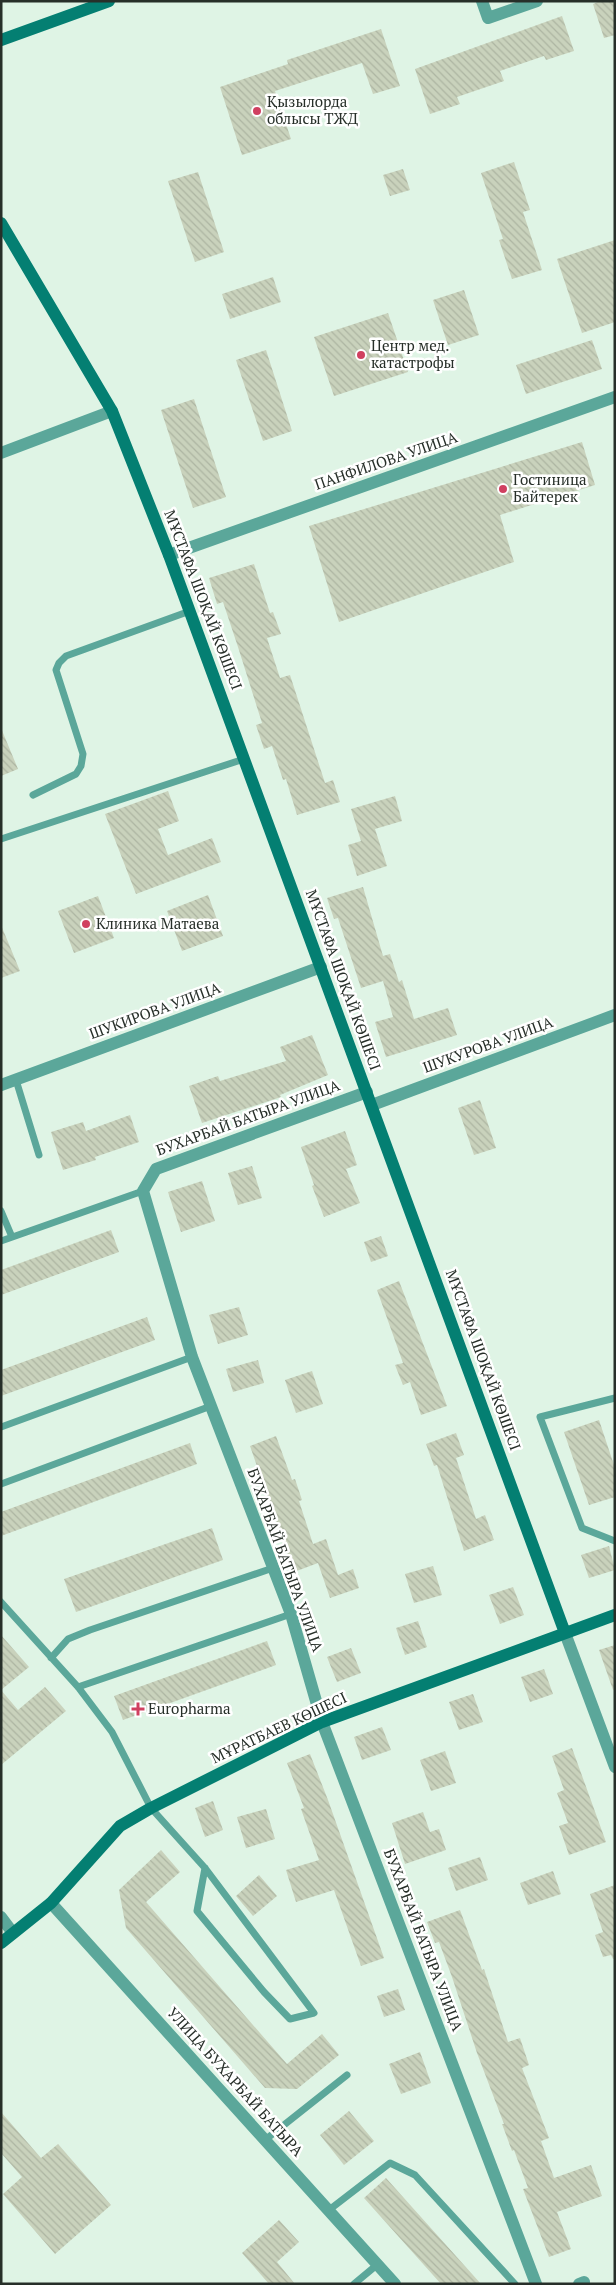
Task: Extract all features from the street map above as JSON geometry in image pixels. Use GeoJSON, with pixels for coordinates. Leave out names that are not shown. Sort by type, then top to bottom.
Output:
{"type":"FeatureCollection","features":[{"type":"Feature","properties":{"kind":"street"},"geometry":{"type":"LineString","coordinates":[[1,40],[109,1]]}},
{"type":"Feature","properties":{"kind":"street"},"geometry":{"type":"LineString","coordinates":[[482,1],[488,18],[537,1]]}},
{"type":"Feature","properties":{"kind":"street","name":"МҰСТАФА ШОҚАЙ КӨШЕСІ"},"geometry":{"type":"LineString","coordinates":[[1,223],[112,411],[190,611],[615,1767]]}},
{"type":"Feature","properties":{"kind":"street","name":"ПАНФИЛОВА УЛИЦА"},"geometry":{"type":"LineString","coordinates":[[169,555],[615,397]]}},
{"type":"Feature","properties":{"kind":"street"},"geometry":{"type":"LineString","coordinates":[[1,453],[112,411]]}},
{"type":"Feature","properties":{"kind":"street","name":"ШУКИРОВА УЛИЦА"},"geometry":{"type":"LineString","coordinates":[[1,1085],[321,967]]}},
{"type":"Feature","properties":{"kind":"street","name":"ШУКУРОВА УЛИЦА"},"geometry":{"type":"LineString","coordinates":[[372,1106],[615,1015]]}},
{"type":"Feature","properties":{"kind":"street","name":"БУХАРБАЙ БАТЫРА УЛИЦА"},"geometry":{"type":"LineString","coordinates":[[367,1092],[156,1169],[143,1191],[192,1357],[291,1614],[322,1722],[536,2284]]}},
{"type":"Feature","properties":{"kind":"street","name":"МҰРАТБАЕВ КӨШЕСІ"},"geometry":{"type":"LineString","coordinates":[[1,1943],[51,1903],[120,1826],[151,1808],[322,1722],[615,1615]]}},
{"type":"Feature","properties":{"kind":"street","name":"УЛИЦА БУХАРБАЙ БАТЫРА"},"geometry":{"type":"LineString","coordinates":[[51,1903],[395,2284]]}},
{"type":"Feature","properties":{"kind":"street"},"geometry":{"type":"LineString","coordinates":[[1,1917],[14,1933]]}},
{"type":"Feature","properties":{"kind":"lane"},"geometry":{"type":"LineString","coordinates":[[33,795],[76,774],[81,766],[83,754],[56,670],[59,663],[66,656],[190,611]]}},
{"type":"Feature","properties":{"kind":"lane"},"geometry":{"type":"LineString","coordinates":[[1,839],[244,759]]}},
{"type":"Feature","properties":{"kind":"lane"},"geometry":{"type":"LineString","coordinates":[[16,1080],[40,1155]]}},
{"type":"Feature","properties":{"kind":"lane"},"geometry":{"type":"LineString","coordinates":[[1,1241],[143,1191]]}},
{"type":"Feature","properties":{"kind":"lane"},"geometry":{"type":"LineString","coordinates":[[1,1212],[12,1237]]}},
{"type":"Feature","properties":{"kind":"lane"},"geometry":{"type":"LineString","coordinates":[[1,1427],[192,1357]]}},
{"type":"Feature","properties":{"kind":"lane"},"geometry":{"type":"LineString","coordinates":[[615,1398],[540,1417],[582,1528],[615,1541]]}},
{"type":"Feature","properties":{"kind":"lane"},"geometry":{"type":"LineString","coordinates":[[1,1484],[211,1406]]}},
{"type":"Feature","properties":{"kind":"lane"},"geometry":{"type":"LineString","coordinates":[[51,1658],[68,1639],[90,1630],[273,1568]]}},
{"type":"Feature","properties":{"kind":"lane"},"geometry":{"type":"LineString","coordinates":[[1,1602],[78,1686],[112,1732],[151,1808],[206,1868],[314,2013],[290,2019],[264,1992],[197,1911],[206,1868]]}},
{"type":"Feature","properties":{"kind":"lane"},"geometry":{"type":"LineString","coordinates":[[78,1686],[291,1614]]}},
{"type":"Feature","properties":{"kind":"lane"},"geometry":{"type":"LineString","coordinates":[[266,2140],[347,2075]]}},
{"type":"Feature","properties":{"kind":"lane"},"geometry":{"type":"LineString","coordinates":[[329,2210],[390,2163],[415,2175],[474,2242],[515,2284]]}},
{"type":"Feature","properties":{"kind":"lane"},"geometry":{"type":"LineString","coordinates":[[354,2284],[378,2264]]}},
{"type":"Feature","properties":{"kind":"building"},"geometry":{"type":"Polygon","coordinates":[[[600,1],[615,1],[615,35],[604,38],[593,4],[600,1]]]}},
{"type":"Feature","properties":{"kind":"building"},"geometry":{"type":"Polygon","coordinates":[[[562,16],[574,51],[546,60],[544,56],[500,71],[504,81],[457,97],[460,104],[430,114],[415,69],[562,16]]]}},
{"type":"Feature","properties":{"kind":"building"},"geometry":{"type":"Polygon","coordinates":[[[381,29],[400,86],[373,94],[362,63],[275,91],[291,139],[242,155],[220,87],[288,64],[287,60],[381,29]]]}},
{"type":"Feature","properties":{"kind":"building"},"geometry":{"type":"Polygon","coordinates":[[[514,162],[530,210],[523,212],[542,270],[512,279],[499,240],[503,239],[481,173],[514,162]]]}},
{"type":"Feature","properties":{"kind":"building"},"geometry":{"type":"Polygon","coordinates":[[[403,169],[410,190],[390,196],[383,175],[403,169]]]}},
{"type":"Feature","properties":{"kind":"building"},"geometry":{"type":"Polygon","coordinates":[[[198,172],[224,252],[195,262],[168,181],[198,172]]]}},
{"type":"Feature","properties":{"kind":"building"},"geometry":{"type":"Polygon","coordinates":[[[615,240],[615,322],[582,333],[557,259],[615,240]]]}},
{"type":"Feature","properties":{"kind":"building"},"geometry":{"type":"Polygon","coordinates":[[[273,277],[281,302],[230,319],[222,294],[273,277]]]}},
{"type":"Feature","properties":{"kind":"building"},"geometry":{"type":"Polygon","coordinates":[[[464,290],[479,335],[448,345],[433,300],[464,290]]]}},
{"type":"Feature","properties":{"kind":"building","name":"Центр мед. катастрофы"},"geometry":{"type":"Polygon","coordinates":[[[388,313],[408,372],[334,396],[314,337],[388,313]]]}},
{"type":"Feature","properties":{"kind":"building"},"geometry":{"type":"Polygon","coordinates":[[[592,340],[602,369],[526,394],[516,365],[592,340]]]}},
{"type":"Feature","properties":{"kind":"building"},"geometry":{"type":"Polygon","coordinates":[[[266,350],[292,431],[263,441],[236,360],[266,350]]]}},
{"type":"Feature","properties":{"kind":"building"},"geometry":{"type":"Polygon","coordinates":[[[194,399],[226,497],[193,508],[161,410],[194,399]]]}},
{"type":"Feature","properties":{"kind":"building"},"geometry":{"type":"Polygon","coordinates":[[[582,442],[595,485],[500,515],[514,562],[339,622],[309,526],[582,442]]]}},
{"type":"Feature","properties":{"kind":"building"},"geometry":{"type":"Polygon","coordinates":[[[254,564],[270,613],[273,612],[281,634],[267,638],[280,678],[290,675],[325,783],[333,780],[340,802],[297,815],[286,779],[283,780],[272,746],[264,749],[256,725],[262,723],[238,647],[223,602],[217,604],[209,578],[254,564]]]}},
{"type":"Feature","properties":{"kind":"building"},"geometry":{"type":"Polygon","coordinates":[[[1,728],[18,769],[1,776],[1,728]]]}},
{"type":"Feature","properties":{"kind":"building"},"geometry":{"type":"Polygon","coordinates":[[[168,791],[179,821],[158,829],[168,855],[212,838],[221,862],[136,894],[105,814],[168,791]]]}},
{"type":"Feature","properties":{"kind":"building"},"geometry":{"type":"Polygon","coordinates":[[[395,796],[402,821],[375,829],[387,866],[357,876],[348,845],[361,841],[351,809],[395,796]]]}},
{"type":"Feature","properties":{"kind":"building"},"geometry":{"type":"Polygon","coordinates":[[[363,887],[383,956],[390,954],[399,982],[402,980],[414,1019],[448,1008],[457,1035],[386,1057],[375,1022],[393,1017],[383,981],[361,988],[338,918],[334,919],[327,898],[363,887]]]}},
{"type":"Feature","properties":{"kind":"building"},"geometry":{"type":"Polygon","coordinates":[[[208,895],[223,936],[182,951],[167,911],[208,895]]]}},
{"type":"Feature","properties":{"kind":"building","name":"Клиника Матаева"},"geometry":{"type":"Polygon","coordinates":[[[98,896],[114,938],[74,953],[58,911],[98,896]]]}},
{"type":"Feature","properties":{"kind":"building"},"geometry":{"type":"Polygon","coordinates":[[[1,925],[20,971],[1,978],[1,925]]]}},
{"type":"Feature","properties":{"kind":"building"},"geometry":{"type":"Polygon","coordinates":[[[312,1035],[328,1075],[280,1095],[281,1097],[202,1123],[189,1086],[218,1076],[220,1081],[286,1061],[280,1047],[312,1035]]]}},
{"type":"Feature","properties":{"kind":"building"},"geometry":{"type":"Polygon","coordinates":[[[480,1100],[496,1148],[474,1155],[458,1108],[480,1100]]]}},
{"type":"Feature","properties":{"kind":"building"},"geometry":{"type":"Polygon","coordinates":[[[130,1115],[139,1142],[95,1157],[96,1160],[63,1170],[51,1132],[83,1122],[86,1131],[130,1115]]]}},
{"type":"Feature","properties":{"kind":"building"},"geometry":{"type":"Polygon","coordinates":[[[345,1131],[357,1165],[346,1169],[360,1203],[324,1217],[312,1186],[314,1185],[301,1147],[345,1131]]]}},
{"type":"Feature","properties":{"kind":"building"},"geometry":{"type":"Polygon","coordinates":[[[252,1166],[262,1198],[238,1205],[228,1173],[252,1166]]]}},
{"type":"Feature","properties":{"kind":"building"},"geometry":{"type":"Polygon","coordinates":[[[202,1181],[215,1221],[181,1232],[168,1192],[202,1181]]]}},
{"type":"Feature","properties":{"kind":"building"},"geometry":{"type":"Polygon","coordinates":[[[111,1230],[119,1252],[1,1295],[1,1270],[111,1230]]]}},
{"type":"Feature","properties":{"kind":"building"},"geometry":{"type":"Polygon","coordinates":[[[381,1236],[388,1256],[371,1262],[364,1242],[381,1236]]]}},
{"type":"Feature","properties":{"kind":"building"},"geometry":{"type":"Polygon","coordinates":[[[399,1281],[447,1406],[421,1415],[410,1382],[403,1385],[395,1365],[403,1363],[377,1290],[399,1281]]]}},
{"type":"Feature","properties":{"kind":"building"},"geometry":{"type":"Polygon","coordinates":[[[239,1307],[248,1335],[218,1344],[209,1315],[239,1307]]]}},
{"type":"Feature","properties":{"kind":"building"},"geometry":{"type":"Polygon","coordinates":[[[147,1317],[155,1340],[1,1396],[1,1370],[147,1317]]]}},
{"type":"Feature","properties":{"kind":"building"},"geometry":{"type":"Polygon","coordinates":[[[258,1360],[264,1383],[233,1392],[226,1369],[258,1360]]]}},
{"type":"Feature","properties":{"kind":"building"},"geometry":{"type":"Polygon","coordinates":[[[312,1371],[323,1404],[296,1413],[285,1380],[312,1371]]]}},
{"type":"Feature","properties":{"kind":"building"},"geometry":{"type":"Polygon","coordinates":[[[599,1420],[615,1468],[615,1497],[589,1505],[564,1432],[599,1420]]]}},
{"type":"Feature","properties":{"kind":"building"},"geometry":{"type":"Polygon","coordinates":[[[456,1433],[464,1455],[456,1458],[476,1519],[485,1515],[494,1540],[464,1551],[437,1465],[434,1466],[426,1444],[456,1433]]]}},
{"type":"Feature","properties":{"kind":"building"},"geometry":{"type":"Polygon","coordinates":[[[276,1436],[292,1480],[295,1479],[302,1500],[299,1501],[313,1544],[326,1539],[338,1575],[353,1569],[359,1588],[330,1598],[318,1563],[294,1572],[250,1446],[276,1436]]]}},
{"type":"Feature","properties":{"kind":"building"},"geometry":{"type":"Polygon","coordinates":[[[190,1443],[197,1464],[1,1536],[1,1512],[190,1443]]]}},
{"type":"Feature","properties":{"kind":"building"},"geometry":{"type":"Polygon","coordinates":[[[212,1528],[223,1560],[76,1612],[64,1579],[212,1528]]]}},
{"type":"Feature","properties":{"kind":"building"},"geometry":{"type":"Polygon","coordinates":[[[609,1546],[615,1570],[589,1578],[581,1555],[609,1546]]]}},
{"type":"Feature","properties":{"kind":"building"},"geometry":{"type":"Polygon","coordinates":[[[433,1566],[442,1595],[414,1603],[405,1574],[433,1566]]]}},
{"type":"Feature","properties":{"kind":"building"},"geometry":{"type":"Polygon","coordinates":[[[513,1587],[524,1615],[500,1624],[489,1595],[513,1587]]]}},
{"type":"Feature","properties":{"kind":"building"},"geometry":{"type":"Polygon","coordinates":[[[418,1621],[427,1647],[405,1655],[396,1628],[418,1621]]]}},
{"type":"Feature","properties":{"kind":"building"},"geometry":{"type":"Polygon","coordinates":[[[1,1635],[29,1667],[1,1690],[1,1635]]]}},
{"type":"Feature","properties":{"kind":"building"},"geometry":{"type":"Polygon","coordinates":[[[267,1641],[276,1665],[123,1720],[114,1696],[267,1641]]]}},
{"type":"Feature","properties":{"kind":"building"},"geometry":{"type":"Polygon","coordinates":[[[615,1645],[615,1689],[613,1690],[599,1650],[615,1645]]]}},
{"type":"Feature","properties":{"kind":"building"},"geometry":{"type":"Polygon","coordinates":[[[351,1648],[361,1673],[337,1682],[327,1657],[351,1648]]]}},
{"type":"Feature","properties":{"kind":"building"},"geometry":{"type":"Polygon","coordinates":[[[544,1669],[553,1694],[530,1702],[521,1677],[544,1669]]]}},
{"type":"Feature","properties":{"kind":"building"},"geometry":{"type":"Polygon","coordinates":[[[45,1687],[66,1711],[1,1765],[1,1690],[18,1710],[45,1687]]]}},
{"type":"Feature","properties":{"kind":"building"},"geometry":{"type":"Polygon","coordinates":[[[473,1694],[483,1722],[459,1730],[449,1702],[473,1694]]]}},
{"type":"Feature","properties":{"kind":"building"},"geometry":{"type":"Polygon","coordinates":[[[382,1727],[391,1750],[362,1760],[354,1737],[382,1727]]]}},
{"type":"Feature","properties":{"kind":"building"},"geometry":{"type":"Polygon","coordinates":[[[572,1748],[606,1842],[569,1855],[559,1826],[568,1823],[557,1793],[564,1790],[552,1756],[572,1748]]]}},
{"type":"Feature","properties":{"kind":"building"},"geometry":{"type":"Polygon","coordinates":[[[445,1751],[456,1783],[431,1791],[420,1760],[445,1751]]]}},
{"type":"Feature","properties":{"kind":"building"},"geometry":{"type":"Polygon","coordinates":[[[310,1754],[384,1958],[361,1966],[334,1890],[296,1902],[286,1870],[319,1860],[301,1809],[304,1808],[287,1763],[310,1754]]]}},
{"type":"Feature","properties":{"kind":"building"},"geometry":{"type":"Polygon","coordinates":[[[213,1801],[223,1830],[205,1837],[195,1808],[213,1801]]]}},
{"type":"Feature","properties":{"kind":"building"},"geometry":{"type":"Polygon","coordinates":[[[266,1809],[275,1839],[246,1848],[237,1817],[266,1809]]]}},
{"type":"Feature","properties":{"kind":"building"},"geometry":{"type":"Polygon","coordinates":[[[423,1812],[430,1832],[439,1829],[446,1850],[405,1864],[392,1823],[423,1812]]]}},
{"type":"Feature","properties":{"kind":"building"},"geometry":{"type":"Polygon","coordinates":[[[161,1850],[180,1872],[146,1902],[287,2064],[322,2034],[339,2055],[297,2089],[265,2088],[126,1928],[119,1890],[161,1850]]]}},
{"type":"Feature","properties":{"kind":"building"},"geometry":{"type":"Polygon","coordinates":[[[480,1857],[488,1880],[456,1891],[448,1868],[480,1857]]]}},
{"type":"Feature","properties":{"kind":"building"},"geometry":{"type":"Polygon","coordinates":[[[553,1871],[561,1894],[528,1905],[520,1883],[553,1871]]]}},
{"type":"Feature","properties":{"kind":"building"},"geometry":{"type":"Polygon","coordinates":[[[259,1875],[277,1896],[253,1916],[236,1896],[259,1875]]]}},
{"type":"Feature","properties":{"kind":"building"},"geometry":{"type":"Polygon","coordinates":[[[615,1885],[615,1959],[613,1959],[611,1955],[603,1957],[595,1935],[603,1932],[590,1894],[615,1885]]]}},
{"type":"Feature","properties":{"kind":"building"},"geometry":{"type":"Polygon","coordinates":[[[460,1910],[482,1970],[484,1969],[508,2042],[520,2038],[529,2065],[522,2068],[549,2138],[541,2141],[554,2178],[591,2165],[602,2196],[557,2212],[571,2249],[549,2257],[523,2189],[528,2188],[502,2124],[504,2124],[477,2053],[452,1977],[439,1942],[435,1943],[427,1922],[460,1910]]]}},
{"type":"Feature","properties":{"kind":"building"},"geometry":{"type":"Polygon","coordinates":[[[398,1989],[405,2010],[384,2017],[377,1996],[398,1989]]]}},
{"type":"Feature","properties":{"kind":"building"},"geometry":{"type":"Polygon","coordinates":[[[420,2052],[431,2083],[401,2094],[389,2064],[420,2052]]]}},
{"type":"Feature","properties":{"kind":"building"},"geometry":{"type":"Polygon","coordinates":[[[349,2111],[374,2141],[344,2165],[320,2135],[349,2111]]]}},
{"type":"Feature","properties":{"kind":"building"},"geometry":{"type":"Polygon","coordinates":[[[1,2112],[41,2158],[58,2144],[111,2205],[55,2254],[3,2194],[22,2177],[1,2153],[1,2112]]]}},
{"type":"Feature","properties":{"kind":"building"},"geometry":{"type":"Polygon","coordinates":[[[386,2178],[481,2284],[441,2284],[364,2198],[386,2178]]]}},
{"type":"Feature","properties":{"kind":"building"},"geometry":{"type":"Polygon","coordinates":[[[279,2220],[299,2242],[277,2262],[295,2284],[269,2284],[242,2253],[279,2220]]]}},
{"type":"Feature","properties":{"kind":"place","name":"Қызылорда облысы ТЖД"},"geometry":{"type":"Point","coordinates":[257,111]}},
{"type":"Feature","properties":{"kind":"place","name":"Центр мед. катастрофы"},"geometry":{"type":"Point","coordinates":[361,355]}},
{"type":"Feature","properties":{"kind":"place","name":"Гостиница Байтерек"},"geometry":{"type":"Point","coordinates":[503,489]}},
{"type":"Feature","properties":{"kind":"place","name":"Клиника Матаева"},"geometry":{"type":"Point","coordinates":[86,924]}},
{"type":"Feature","properties":{"kind":"place","name":"Europharma"},"geometry":{"type":"Point","coordinates":[138,1709]}}]}
